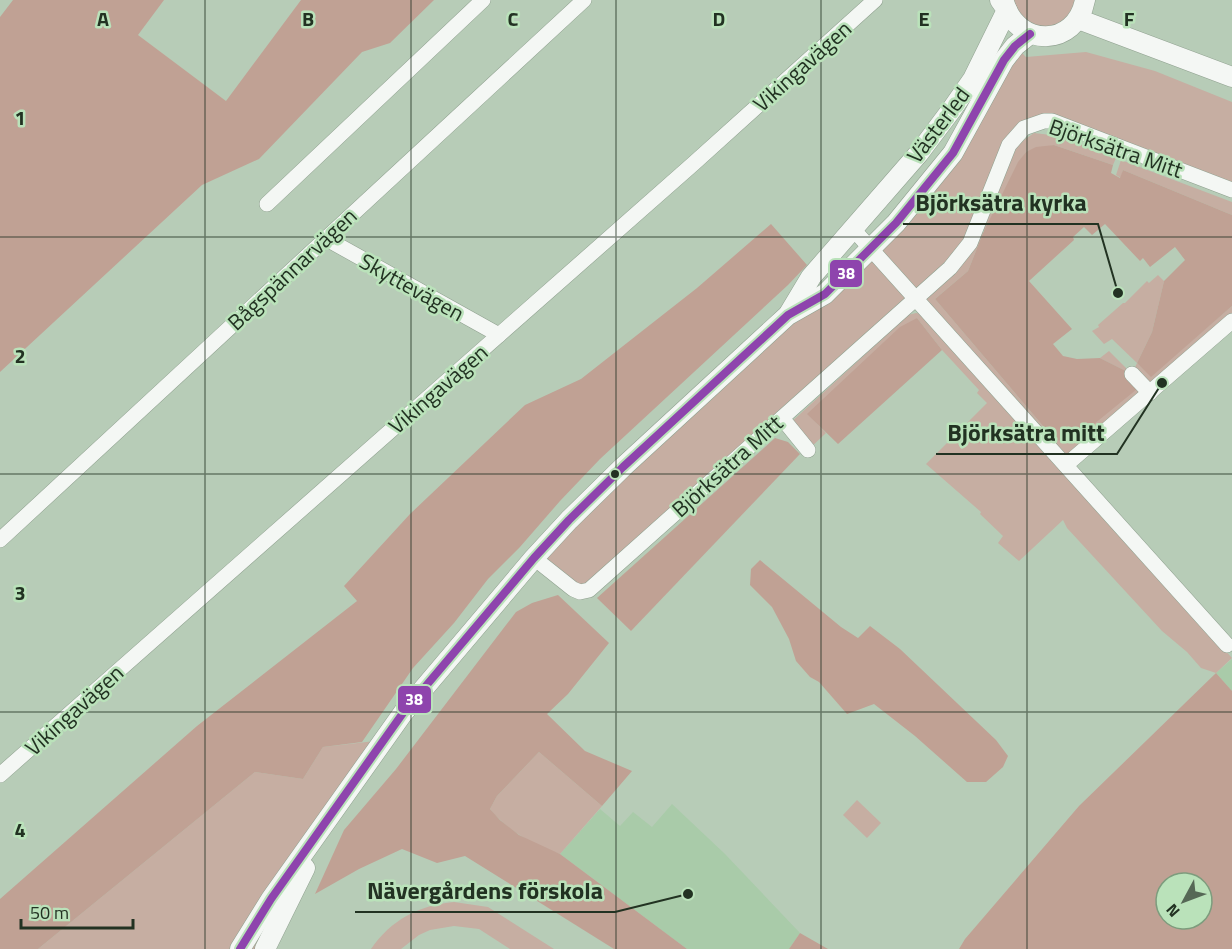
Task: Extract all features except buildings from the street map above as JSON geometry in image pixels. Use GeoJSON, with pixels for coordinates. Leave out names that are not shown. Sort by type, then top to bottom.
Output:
{"type":"FeatureCollection","features":[{"type":"Feature","properties":{"kind":"street"},"geometry":{"type":"LineString","coordinates":[[267,204],[483,0]]}},
{"type":"Feature","properties":{"kind":"street","name":"Bågspännarvägen"},"geometry":{"type":"LineString","coordinates":[[0,540],[584,0]]}},
{"type":"Feature","properties":{"kind":"street","name":"Vikingavägen"},"geometry":{"type":"LineString","coordinates":[[0,775],[693,164],[875,0]]}},
{"type":"Feature","properties":{"kind":"street"},"geometry":{"type":"LineString","coordinates":[[1004,3],[1019,27],[1030,34],[1048,36],[1073,24],[1085,0]]}},
{"type":"Feature","properties":{"kind":"street","name":"Västerled"},"geometry":{"type":"LineString","coordinates":[[788,315],[812,277],[919,153],[973,79],[1004,3]]}},
{"type":"Feature","properties":{"kind":"street"},"geometry":{"type":"LineString","coordinates":[[1073,24],[1163,52],[1232,77]]}},
{"type":"Feature","properties":{"kind":"street","name":"Västerled"},"geometry":{"type":"LineString","coordinates":[[240,949],[271,899],[403,713],[534,558],[623,467],[788,315],[825,294],[896,224],[953,153],[1004,60],[1030,34]]}},
{"type":"Feature","properties":{"kind":"street","name":"Björksätra Mitt"},"geometry":{"type":"LineString","coordinates":[[534,558],[573,589],[580,592],[590,590],[943,275],[963,254],[975,233],[1009,145],[1024,128],[1034,123],[1052,121],[1232,190]]}},
{"type":"Feature","properties":{"kind":"street"},"geometry":{"type":"LineString","coordinates":[[853,229],[1227,645]]}},
{"type":"Feature","properties":{"kind":"street","name":"Skyttevägen"},"geometry":{"type":"LineString","coordinates":[[325,238],[499,335]]}},
{"type":"Feature","properties":{"kind":"street"},"geometry":{"type":"LineString","coordinates":[[1066,465],[1232,321]]}},
{"type":"Feature","properties":{"kind":"street"},"geometry":{"type":"LineString","coordinates":[[1132,374],[1150,393]]}},
{"type":"Feature","properties":{"kind":"street"},"geometry":{"type":"LineString","coordinates":[[782,418],[808,450]]}},
{"type":"Feature","properties":{"kind":"street","name":"Västerled"},"geometry":{"type":"LineString","coordinates":[[265,949],[334,811]]}},
{"type":"Feature","properties":{"kind":"shaded area"},"geometry":{"type":"Polygon","coordinates":[[[13,0],[164,0],[138,35],[226,101],[301,0],[434,0],[390,43],[362,52],[259,159],[202,185],[0,372],[0,17],[13,0]]]}},
{"type":"Feature","properties":{"kind":"shaded area"},"geometry":{"type":"Polygon","coordinates":[[[1004,0],[1085,0],[1083,11],[1039,36],[1004,0]]]}},
{"type":"Feature","properties":{"kind":"shaded area"},"geometry":{"type":"Polygon","coordinates":[[[1015,46],[1026,57],[1086,52],[1155,71],[1232,102],[1232,186],[1054,118],[1024,128],[970,243],[589,590],[534,558],[896,223],[1015,46]]]}},
{"type":"Feature","properties":{"kind":"shaded area"},"geometry":{"type":"Polygon","coordinates":[[[1034,133],[1059,136],[1116,158],[1113,165],[1054,145],[1026,152],[1018,163],[985,231],[982,229],[1018,144],[1034,133]]]}},
{"type":"Feature","properties":{"kind":"shaded area"},"geometry":{"type":"Polygon","coordinates":[[[1054,145],[1113,165],[1111,173],[1120,178],[1123,170],[1232,215],[1232,306],[1151,377],[1137,363],[1152,332],[1164,281],[1185,260],[1175,247],[1150,267],[1143,258],[1140,261],[1105,224],[1092,235],[1084,227],[1073,237],[1074,240],[1029,281],[1072,329],[1053,344],[1063,356],[1077,359],[1100,358],[1132,374],[1142,385],[1072,442],[1055,440],[935,299],[968,271],[983,233],[1018,162],[1026,152],[1036,147],[1054,145]]]}},
{"type":"Feature","properties":{"kind":"shaded area"},"geometry":{"type":"Polygon","coordinates":[[[1121,160],[1232,202],[1232,215],[1123,170],[1121,178],[1116,175],[1121,160]]]}},
{"type":"Feature","properties":{"kind":"shaded area"},"geometry":{"type":"Polygon","coordinates":[[[771,224],[807,265],[600,459],[560,501],[520,547],[488,579],[454,623],[413,668],[362,742],[323,747],[303,779],[255,772],[38,949],[0,949],[0,899],[197,726],[357,601],[344,586],[410,514],[525,405],[581,379],[697,288],[771,224]]]}},
{"type":"Feature","properties":{"kind":"shaded area"},"geometry":{"type":"Polygon","coordinates":[[[981,231],[983,233],[968,271],[935,299],[1055,440],[1132,374],[1137,363],[1151,376],[1232,306],[1232,321],[1066,465],[921,303],[963,263],[981,231]]]}},
{"type":"Feature","properties":{"kind":"shaded area"},"geometry":{"type":"Polygon","coordinates":[[[1158,275],[1164,281],[1152,332],[1137,363],[1112,339],[1104,344],[1092,331],[1147,281],[1149,283],[1158,275]]]}},
{"type":"Feature","properties":{"kind":"shaded area"},"geometry":{"type":"Polygon","coordinates":[[[922,314],[1232,658],[1216,673],[1201,668],[1187,652],[1162,631],[1067,528],[1063,520],[1019,561],[998,543],[1003,536],[980,514],[981,512],[926,464],[987,403],[977,393],[979,390],[942,350],[917,318],[808,414],[826,433],[808,450],[788,425],[908,315],[922,314]]]}},
{"type":"Feature","properties":{"kind":"shaded area"},"geometry":{"type":"Polygon","coordinates":[[[917,318],[942,350],[838,444],[807,414],[900,327],[917,318]]]}},
{"type":"Feature","properties":{"kind":"shaded area"},"geometry":{"type":"Polygon","coordinates":[[[1109,351],[1132,374],[1100,358],[1109,351]]]}},
{"type":"Feature","properties":{"kind":"shaded area"},"geometry":{"type":"Polygon","coordinates":[[[775,438],[788,442],[800,454],[631,631],[597,598],[775,438]]]}},
{"type":"Feature","properties":{"kind":"shaded area"},"geometry":{"type":"Polygon","coordinates":[[[760,560],[841,627],[858,638],[870,626],[900,649],[996,740],[1008,756],[1003,767],[986,782],[967,782],[915,736],[874,704],[847,714],[819,682],[810,677],[796,661],[789,639],[772,607],[750,585],[751,569],[760,560]]]}},
{"type":"Feature","properties":{"kind":"shaded area"},"geometry":{"type":"Polygon","coordinates":[[[558,595],[609,643],[568,694],[547,714],[585,751],[632,771],[602,806],[539,752],[497,796],[490,809],[519,835],[560,854],[687,949],[614,949],[465,856],[437,863],[402,849],[359,869],[315,894],[344,830],[396,769],[516,612],[532,603],[558,595]]]}},
{"type":"Feature","properties":{"kind":"shaded area"},"geometry":{"type":"Polygon","coordinates":[[[1232,659],[1232,691],[1216,673],[1232,659]]]}},
{"type":"Feature","properties":{"kind":"shaded area"},"geometry":{"type":"Polygon","coordinates":[[[1216,673],[1232,691],[1232,949],[959,949],[965,939],[1079,806],[1216,673]]]}},
{"type":"Feature","properties":{"kind":"shaded area"},"geometry":{"type":"Polygon","coordinates":[[[384,740],[334,811],[265,949],[38,949],[255,772],[303,779],[323,747],[384,740]]]}},
{"type":"Feature","properties":{"kind":"shaded area"},"geometry":{"type":"Polygon","coordinates":[[[539,752],[602,806],[560,854],[522,836],[490,809],[497,796],[539,752]]]}},
{"type":"Feature","properties":{"kind":"shaded area"},"geometry":{"type":"Polygon","coordinates":[[[857,800],[881,823],[867,838],[843,815],[857,800]]]}},
{"type":"Feature","properties":{"kind":"shaded area"},"geometry":{"type":"Polygon","coordinates":[[[672,804],[725,854],[800,933],[789,949],[687,949],[560,854],[600,809],[620,826],[633,812],[652,827],[672,804]]]}},
{"type":"Feature","properties":{"kind":"shaded area"},"geometry":{"type":"Polygon","coordinates":[[[454,902],[488,907],[554,949],[510,949],[479,929],[454,926],[430,930],[419,935],[401,949],[371,949],[387,930],[407,916],[429,907],[454,902]]]}},
{"type":"Feature","properties":{"kind":"shaded area"},"geometry":{"type":"Polygon","coordinates":[[[800,933],[828,949],[789,949],[800,933]]]}},
{"type":"Feature","properties":{"kind":"transit line","name":"38"},"geometry":{"type":"LineString","coordinates":[[240,949],[271,899],[403,713],[534,558],[623,467],[788,315],[825,294],[896,223],[953,153],[1004,60],[1015,46],[1030,34]]}},
{"type":"Feature","properties":{"kind":"place","name":"Björksätra kyrka"},"geometry":{"type":"Point","coordinates":[1118,293]}},
{"type":"Feature","properties":{"kind":"place","name":"Björksätra mitt"},"geometry":{"type":"Point","coordinates":[1162,383]}},
{"type":"Feature","properties":{"kind":"place","name":"Nävergårdens förskola"},"geometry":{"type":"Point","coordinates":[688,894]}}]}
